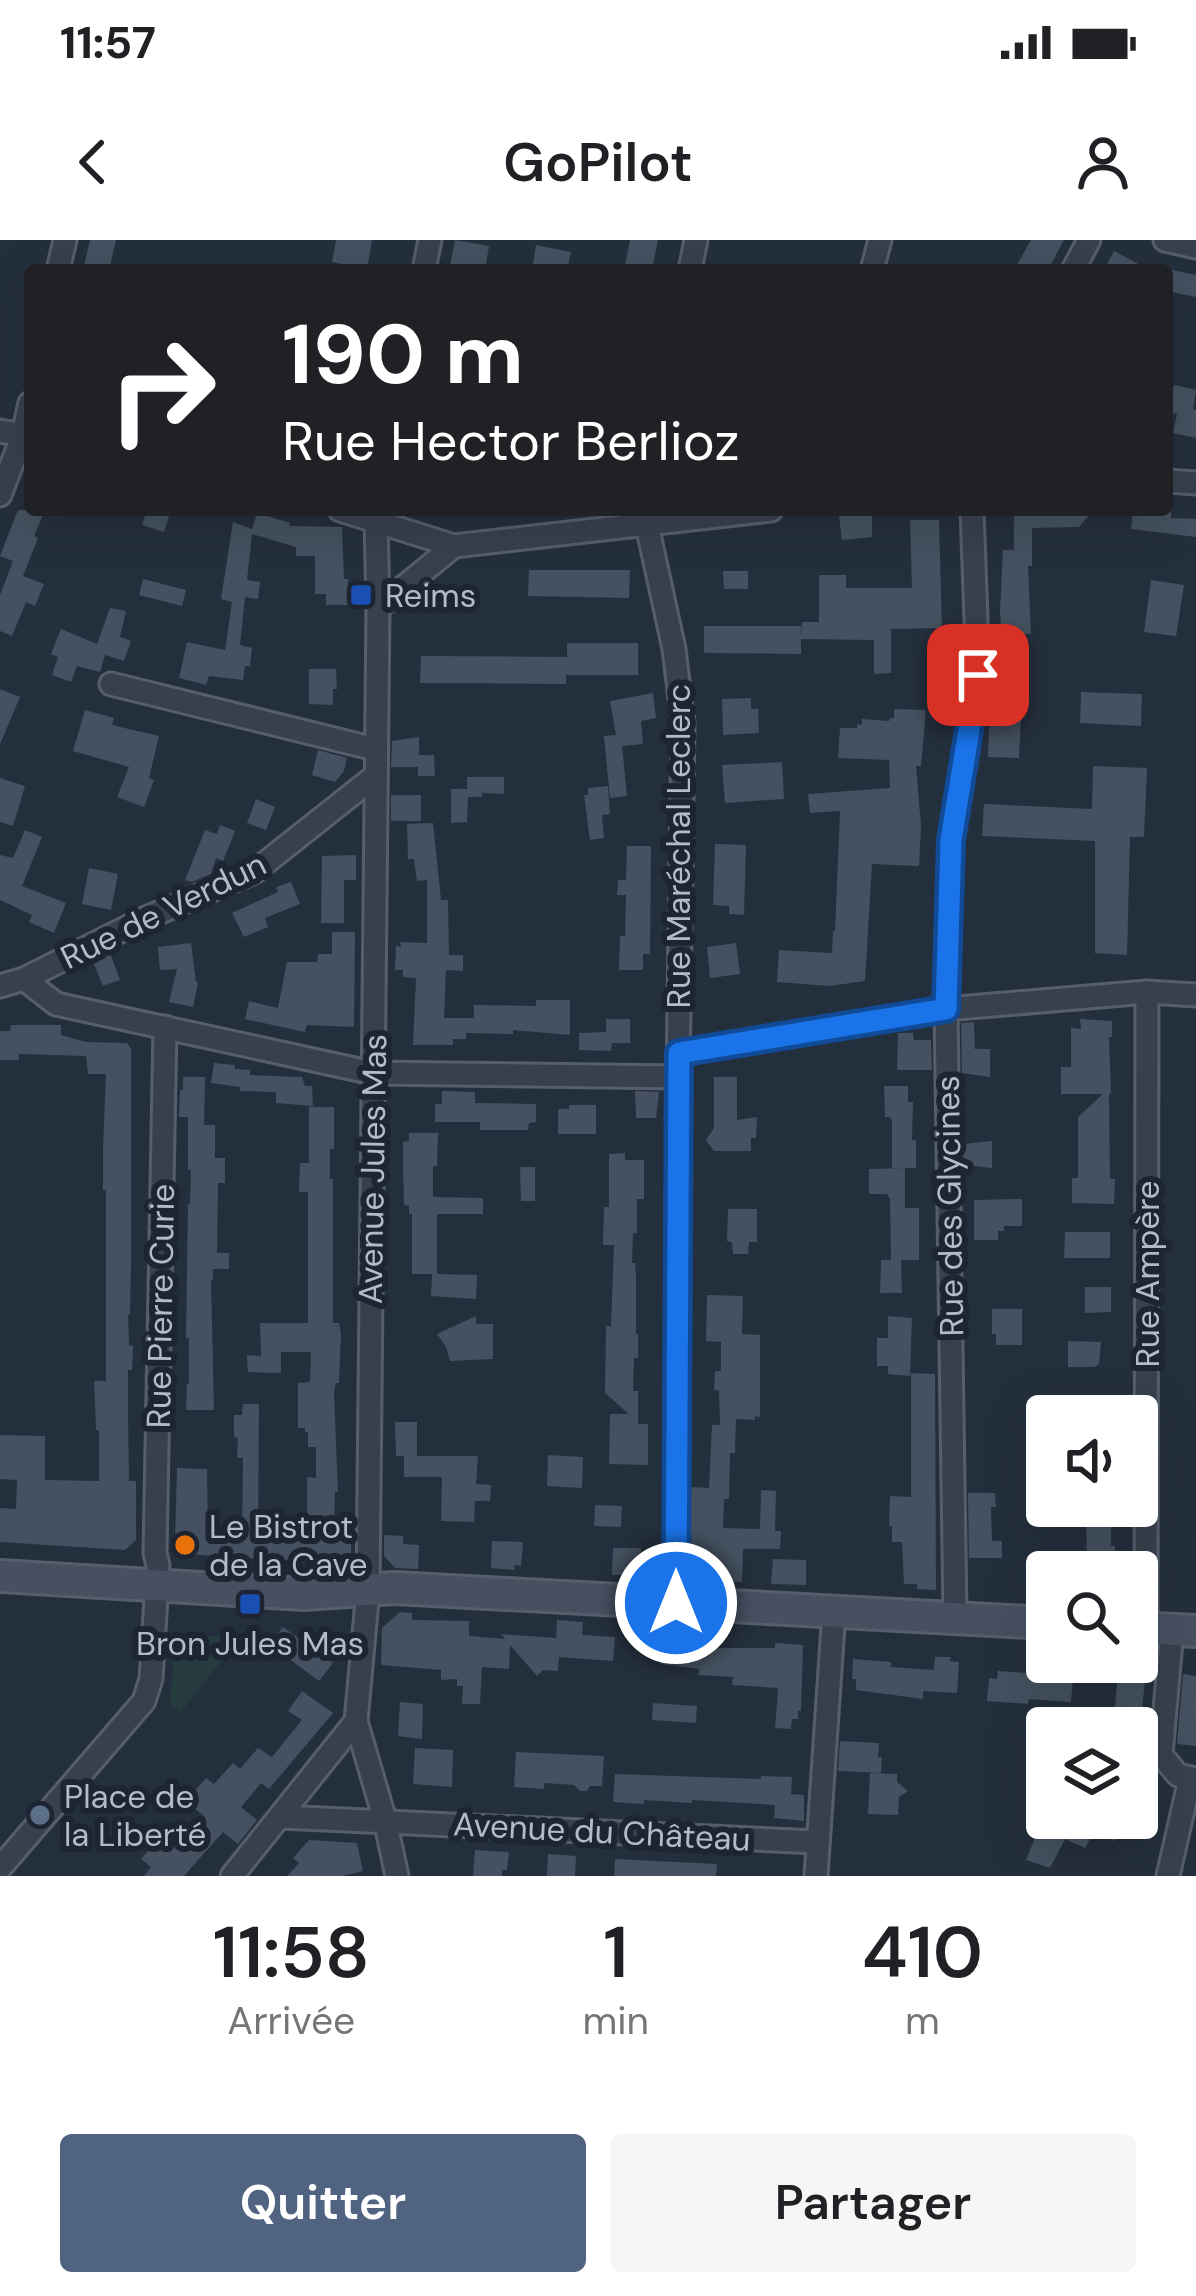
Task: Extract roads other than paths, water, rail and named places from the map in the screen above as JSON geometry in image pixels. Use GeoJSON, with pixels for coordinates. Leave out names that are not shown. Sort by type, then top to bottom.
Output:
{"type":"FeatureCollection","features":[{"type":"Feature","properties":{"kind":"street"},"geometry":{"type":"LineString","coordinates":[[1165,240],[1196,247]]}},
{"type":"Feature","properties":{"kind":"street"},"geometry":{"type":"LineString","coordinates":[[0,495],[24,442]]}},
{"type":"Feature","properties":{"kind":"street"},"geometry":{"type":"LineString","coordinates":[[377,516],[454,546],[647,517]]}},
{"type":"Feature","properties":{"kind":"street","name":"Avenue Jules Mas"},"geometry":{"type":"LineString","coordinates":[[356,1721],[368,1590],[377,516]]}},
{"type":"Feature","properties":{"kind":"street","name":"Rue des Glycines"},"geometry":{"type":"LineString","coordinates":[[955,1617],[946,1009],[951,840],[978,675],[972,516]]}},
{"type":"Feature","properties":{"kind":"street","name":"Rue Maréchal Leclerc"},"geometry":{"type":"LineString","coordinates":[[647,517],[674,649],[683,723],[676,1603]]}},
{"type":"Feature","properties":{"kind":"street"},"geometry":{"type":"LineString","coordinates":[[378,608],[454,546]]}},
{"type":"Feature","properties":{"kind":"street"},"geometry":{"type":"LineString","coordinates":[[111,684],[375,749]]}},
{"type":"Feature","properties":{"kind":"street","name":"Rue de Verdun"},"geometry":{"type":"LineString","coordinates":[[0,986],[254,872],[375,776]]}},
{"type":"Feature","properties":{"kind":"street"},"geometry":{"type":"LineString","coordinates":[[24,979],[56,1004],[373,1073],[678,1078]]}},
{"type":"Feature","properties":{"kind":"street"},"geometry":{"type":"LineString","coordinates":[[679,1053],[946,1009],[1148,992],[1196,995]]}},
{"type":"Feature","properties":{"kind":"street","name":"Rue Ampère"},"geometry":{"type":"LineString","coordinates":[[1148,992],[1163,1629],[1161,1755],[1178,1775],[1193,1779]]}},
{"type":"Feature","properties":{"kind":"street","name":"Rue Pierre Curie"},"geometry":{"type":"LineString","coordinates":[[0,1868],[144,1701],[151,1679],[157,1583],[165,1027]]}},
{"type":"Feature","properties":{"kind":"street"},"geometry":{"type":"LineString","coordinates":[[0,1576],[303,1594],[395,1588],[1026,1622]]}},
{"type":"Feature","properties":{"kind":"street"},"geometry":{"type":"LineString","coordinates":[[816,1876],[834,1611]]}},
{"type":"Feature","properties":{"kind":"street"},"geometry":{"type":"LineString","coordinates":[[232,1876],[356,1721]]}},
{"type":"Feature","properties":{"kind":"street"},"geometry":{"type":"LineString","coordinates":[[356,1721],[398,1876]]}},
{"type":"Feature","properties":{"kind":"street"},"geometry":{"type":"LineString","coordinates":[[1168,1876],[1193,1779]]}},
{"type":"Feature","properties":{"kind":"street","name":"Avenue du Château"},"geometry":{"type":"LineString","coordinates":[[281,1817],[818,1842]]}},
{"type":"Feature","properties":{"kind":"place","name":"Reims"},"geometry":{"type":"Point","coordinates":[361,595]}},
{"type":"Feature","properties":{"kind":"place","name":"Le Bistrot de la Cave"},"geometry":{"type":"Point","coordinates":[185,1545]}},
{"type":"Feature","properties":{"kind":"place","name":"Bron Jules Mas"},"geometry":{"type":"Point","coordinates":[250,1604]}},
{"type":"Feature","properties":{"kind":"place","name":"Place de la Liberté"},"geometry":{"type":"Point","coordinates":[40,1815]}}]}
